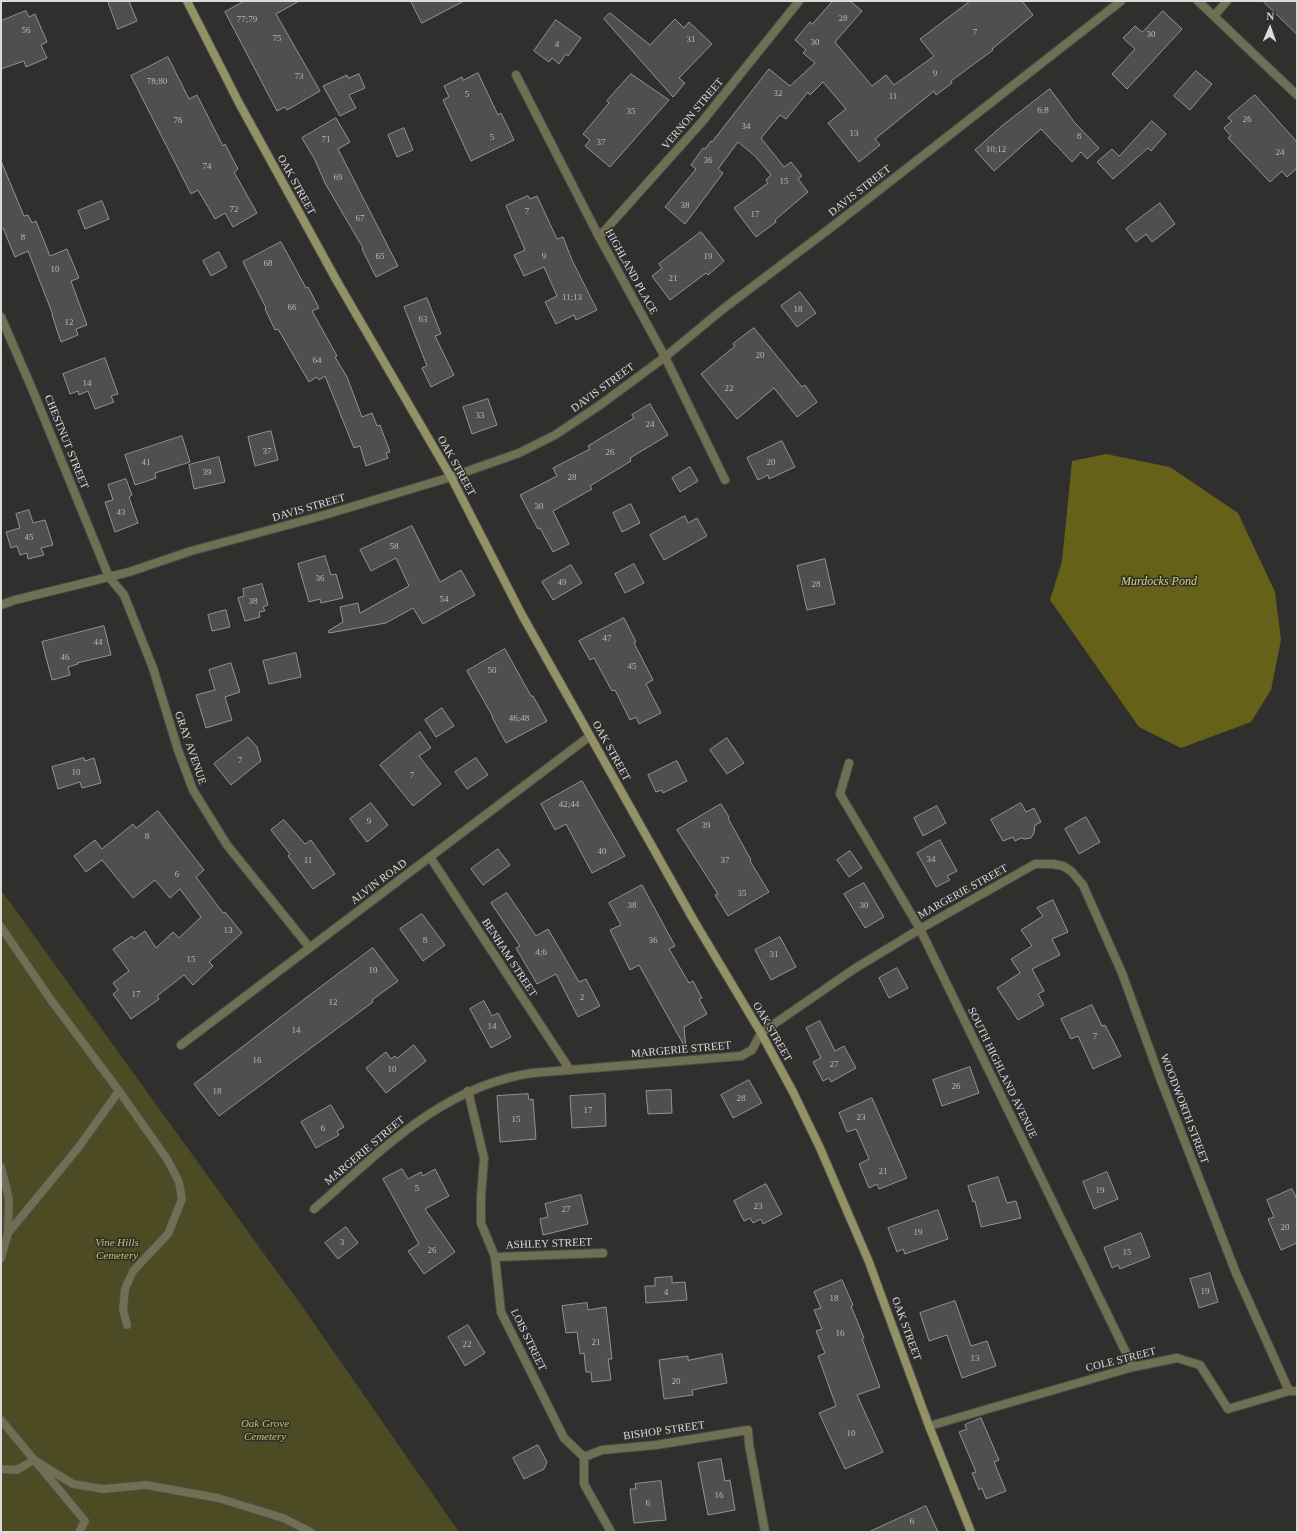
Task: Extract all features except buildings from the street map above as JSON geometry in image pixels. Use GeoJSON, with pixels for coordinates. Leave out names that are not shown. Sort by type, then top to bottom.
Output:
{"type":"FeatureCollection","features":[{"type":"Feature","properties":{"kind":"main road","name":"OAK STREET"},"geometry":{"type":"LineString","coordinates":[[187,1],[239,103],[338,283],[451,477],[522,615],[693,919],[761,1033],[793,1092],[845,1204],[872,1269],[929,1426],[971,1532]]}},
{"type":"Feature","properties":{"kind":"street","name":"VERNON STREET"},"geometry":{"type":"LineString","coordinates":[[599,237],[701,123],[799,1]]}},
{"type":"Feature","properties":{"kind":"street","name":"DAVIS STREET"},"geometry":{"type":"LineString","coordinates":[[1,605],[15,600],[129,572],[191,551],[321,516],[451,477],[519,453],[555,436],[665,357],[723,309],[833,226],[1121,1]]}},
{"type":"Feature","properties":{"kind":"street"},"geometry":{"type":"LineString","coordinates":[[1198,1],[1297,95]]}},
{"type":"Feature","properties":{"kind":"street"},"geometry":{"type":"LineString","coordinates":[[1214,16],[1227,1]]}},
{"type":"Feature","properties":{"kind":"street","name":"HIGHLAND PLACE"},"geometry":{"type":"LineString","coordinates":[[516,75],[599,237],[665,357],[725,480]]}},
{"type":"Feature","properties":{"kind":"street","name":"CHESTNUT STREET"},"geometry":{"type":"LineString","coordinates":[[1,317],[109,577]]}},
{"type":"Feature","properties":{"kind":"street","name":"GRAY AVENUE"},"geometry":{"type":"LineString","coordinates":[[109,577],[124,595],[153,668],[178,750],[193,790],[227,845],[310,948]]}},
{"type":"Feature","properties":{"kind":"street","name":"ALVIN ROAD"},"geometry":{"type":"LineString","coordinates":[[181,1045],[590,736]]}},
{"type":"Feature","properties":{"kind":"street","name":"SOUTH HIGHLAND AVENUE"},"geometry":{"type":"LineString","coordinates":[[849,763],[840,794],[920,929],[1133,1367]]}},
{"type":"Feature","properties":{"kind":"street","name":"BENHAM STREET"},"geometry":{"type":"LineString","coordinates":[[430,857],[570,1070]]}},
{"type":"Feature","properties":{"kind":"street","name":"MARGERIE STREET"},"geometry":{"type":"LineString","coordinates":[[314,1209],[406,1128],[457,1096],[493,1081],[511,1076],[532,1073],[741,1056],[752,1050],[761,1033],[854,969],[920,929],[1035,864]]}},
{"type":"Feature","properties":{"kind":"street","name":"WOODWORTH STREET"},"geometry":{"type":"LineString","coordinates":[[1035,864],[1053,864],[1063,866],[1071,871],[1083,885],[1122,973],[1160,1078],[1236,1274],[1293,1391]]}},
{"type":"Feature","properties":{"kind":"street"},"geometry":{"type":"LineString","coordinates":[[1,927],[51,1000],[119,1091],[167,1159],[179,1182],[182,1199],[168,1234],[133,1271],[125,1289],[123,1310],[127,1325]]}},
{"type":"Feature","properties":{"kind":"street"},"geometry":{"type":"LineString","coordinates":[[8,1233],[78,1148],[119,1091]]}},
{"type":"Feature","properties":{"kind":"street","name":"LOIS STREET"},"geometry":{"type":"LineString","coordinates":[[468,1091],[484,1158],[481,1223],[495,1257],[501,1312],[564,1438],[584,1457]]}},
{"type":"Feature","properties":{"kind":"street"},"geometry":{"type":"LineString","coordinates":[[1,1167],[9,1199],[8,1233],[1,1258]]}},
{"type":"Feature","properties":{"kind":"street","name":"ASHLEY STREET"},"geometry":{"type":"LineString","coordinates":[[495,1257],[603,1253]]}},
{"type":"Feature","properties":{"kind":"street","name":"COLE STREET"},"geometry":{"type":"LineString","coordinates":[[929,1426],[1133,1367],[1177,1358],[1200,1365],[1228,1409],[1293,1391]]}},
{"type":"Feature","properties":{"kind":"street"},"geometry":{"type":"LineString","coordinates":[[1,1420],[85,1521],[79,1532]]}},
{"type":"Feature","properties":{"kind":"street","name":"BISHOP STREET"},"geometry":{"type":"LineString","coordinates":[[584,1457],[602,1450],[656,1445],[748,1430],[749,1444],[765,1532]]}},
{"type":"Feature","properties":{"kind":"street"},"geometry":{"type":"LineString","coordinates":[[584,1457],[584,1484],[611,1532]]}},
{"type":"Feature","properties":{"kind":"street"},"geometry":{"type":"LineString","coordinates":[[1,1469],[17,1470],[34,1460]]}},
{"type":"Feature","properties":{"kind":"street"},"geometry":{"type":"LineString","coordinates":[[34,1460],[73,1484],[103,1490],[146,1485],[218,1498],[282,1518],[311,1532]]}},
{"type":"Feature","properties":{"kind":"green space"},"geometry":{"type":"Polygon","coordinates":[[[1,890],[304,1309],[459,1532],[1,1532],[1,890]]]}},
{"type":"Feature","properties":{"kind":"water","name":"Murdocks Pond"},"geometry":{"type":"Polygon","coordinates":[[[1106,454],[1170,467],[1238,513],[1275,592],[1281,640],[1271,690],[1251,722],[1181,748],[1139,727],[1050,600],[1062,561],[1072,461],[1106,454]]]}},
{"type":"Feature","properties":{"kind":"park label","name":"Vine Hills Cemetery"},"geometry":{"type":"Point","coordinates":[117,1249]}},
{"type":"Feature","properties":{"kind":"park label","name":"Oak Grove Cemetery"},"geometry":{"type":"Point","coordinates":[265,1430]}}]}
